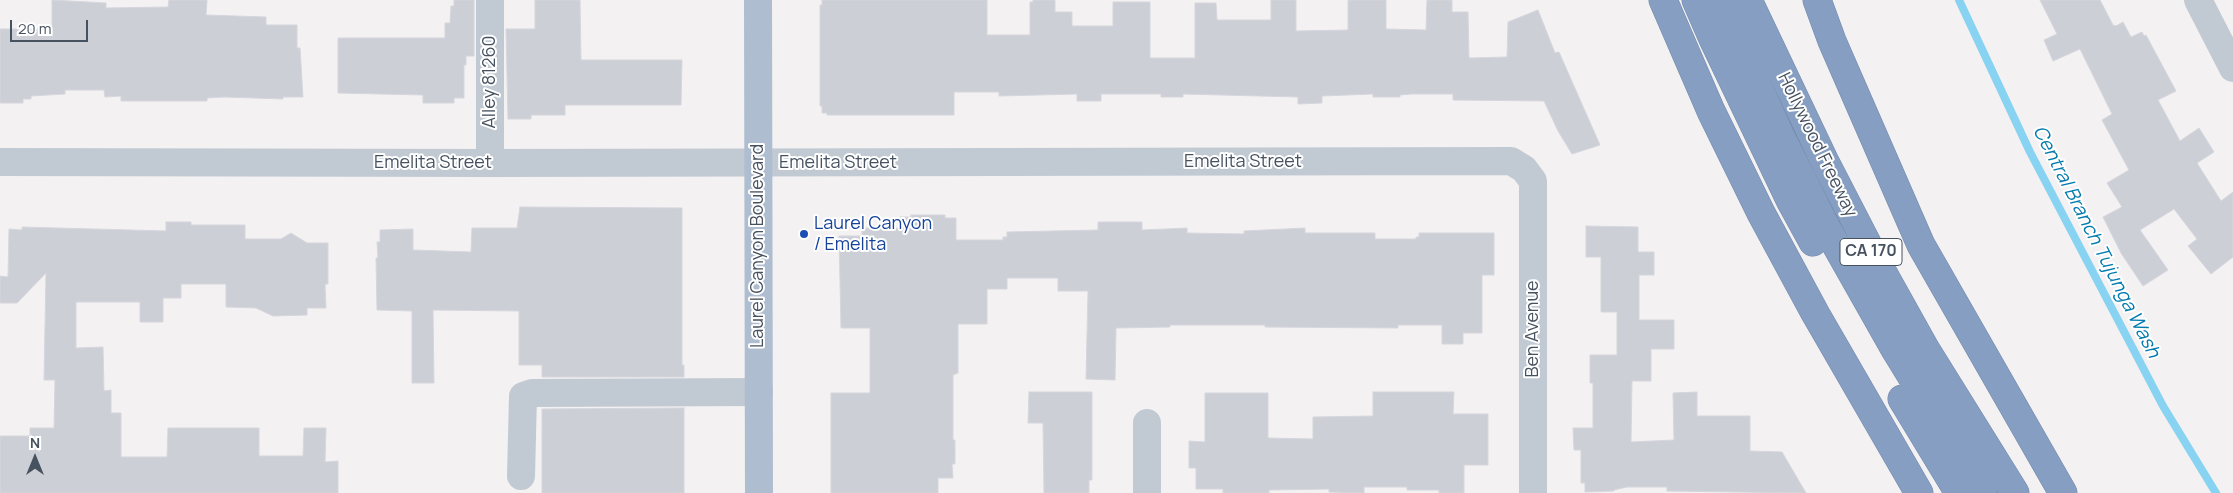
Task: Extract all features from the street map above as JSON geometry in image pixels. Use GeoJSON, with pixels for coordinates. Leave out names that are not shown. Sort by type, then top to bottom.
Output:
{"type":"FeatureCollection","features":[{"type":"Feature","properties":{"kind":"highway"},"geometry":{"type":"LineString","coordinates":[[1650,0],[1711,111]]}},
{"type":"Feature","properties":{"kind":"highway"},"geometry":{"type":"LineString","coordinates":[[1663,0],[1711,111],[1761,214],[1919,493]]}},
{"type":"Feature","properties":{"kind":"highway"},"geometry":{"type":"LineString","coordinates":[[1696,0],[1790,200],[1876,354],[1959,493]]}},
{"type":"Feature","properties":{"kind":"highway"},"geometry":{"type":"LineString","coordinates":[[1719,0],[1780,135],[1827,229],[1896,350],[1983,493]]}},
{"type":"Feature","properties":{"kind":"highway","name":"Hollywood Freeway"},"geometry":{"type":"LineString","coordinates":[[1748,0],[1825,162],[1873,256],[1926,350],[2015,493]]}},
{"type":"Feature","properties":{"kind":"highway"},"geometry":{"type":"LineString","coordinates":[[1817,0],[1832,40],[1921,245],[2063,493]]}},
{"type":"Feature","properties":{"kind":"main road","name":"Laurel Canyon Boulevard"},"geometry":{"type":"LineString","coordinates":[[758,0],[759,493]]}},
{"type":"Feature","properties":{"kind":"street","name":"Alley 81260"},"geometry":{"type":"LineString","coordinates":[[490,0],[490,163]]}},
{"type":"Feature","properties":{"kind":"street"},"geometry":{"type":"LineString","coordinates":[[2198,0],[2233,68]]}},
{"type":"Feature","properties":{"kind":"street","name":"Emelita Street"},"geometry":{"type":"LineString","coordinates":[[0,162],[1511,161],[1524,168]]}},
{"type":"Feature","properties":{"kind":"street","name":"Ben Avenue"},"geometry":{"type":"LineString","coordinates":[[1524,168],[1533,181],[1533,493]]}},
{"type":"Feature","properties":{"kind":"street"},"geometry":{"type":"LineString","coordinates":[[520,476],[523,396],[532,393],[759,392]]}},
{"type":"Feature","properties":{"kind":"street"},"geometry":{"type":"LineString","coordinates":[[1147,423],[1147,493]]}},
{"type":"Feature","properties":{"kind":"building"},"geometry":{"type":"Polygon","coordinates":[[[52,0],[106,3],[106,8],[168,7],[169,0],[207,0],[206,15],[266,17],[266,25],[297,25],[297,48],[300,48],[303,97],[283,97],[283,99],[224,97],[207,98],[207,101],[121,101],[121,96],[105,97],[104,90],[65,90],[65,94],[31,96],[31,99],[23,99],[23,103],[0,103],[0,29],[52,29],[52,0]]]}},
{"type":"Feature","properties":{"kind":"building"},"geometry":{"type":"Polygon","coordinates":[[[454,0],[474,0],[474,56],[466,56],[466,65],[464,65],[464,98],[454,98],[454,103],[423,103],[423,95],[338,93],[338,38],[445,38],[445,23],[450,23],[451,6],[454,6],[454,0]]]}},
{"type":"Feature","properties":{"kind":"building"},"geometry":{"type":"Polygon","coordinates":[[[535,0],[580,0],[581,60],[682,60],[681,105],[565,105],[565,115],[531,115],[531,119],[508,119],[506,29],[535,29],[535,0]]]}},
{"type":"Feature","properties":{"kind":"building"},"geometry":{"type":"Polygon","coordinates":[[[822,0],[987,0],[987,35],[1030,35],[1030,2],[1033,2],[1033,0],[1055,0],[1055,12],[1072,12],[1072,26],[1113,26],[1113,2],[1150,2],[1150,58],[1195,58],[1195,3],[1216,3],[1217,20],[1271,20],[1271,0],[1296,0],[1296,31],[1348,30],[1348,0],[1386,0],[1386,29],[1426,30],[1427,0],[1452,0],[1452,12],[1468,12],[1469,58],[1507,57],[1508,22],[1538,10],[1555,53],[1559,52],[1600,145],[1572,154],[1558,131],[1544,101],[1453,100],[1453,94],[1412,94],[1400,95],[1400,97],[1373,97],[1373,94],[1322,96],[1322,103],[1298,104],[1298,97],[1183,94],[1183,97],[1161,97],[1161,94],[1101,94],[1101,101],[1077,101],[1077,94],[999,96],[999,92],[954,92],[954,115],[827,115],[827,113],[822,113],[822,106],[820,106],[820,5],[822,5],[822,0]]]}},
{"type":"Feature","properties":{"kind":"building"},"geometry":{"type":"Polygon","coordinates":[[[2040,0],[2100,0],[2113,25],[2116,26],[2123,22],[2131,37],[2142,32],[2144,36],[2146,35],[2176,91],[2158,100],[2180,141],[2199,128],[2214,152],[2197,163],[2221,201],[2233,192],[2233,257],[2211,274],[2188,246],[2197,239],[2174,209],[2140,230],[2168,270],[2143,286],[2121,253],[2103,217],[2122,207],[2107,183],[2129,170],[2102,120],[2112,114],[2080,49],[2053,61],[2044,40],[2057,34],[2040,0]]]}},
{"type":"Feature","properties":{"kind":"building"},"geometry":{"type":"Polygon","coordinates":[[[520,207],[682,208],[682,365],[684,365],[684,377],[542,377],[542,365],[519,365],[519,311],[433,310],[434,383],[412,383],[412,311],[377,310],[376,258],[378,258],[377,242],[380,242],[380,230],[413,229],[413,250],[471,252],[472,228],[517,228],[520,207]]]}},
{"type":"Feature","properties":{"kind":"building"},"geometry":{"type":"Polygon","coordinates":[[[911,215],[945,215],[945,218],[956,218],[956,240],[1003,240],[1003,237],[1007,237],[1007,232],[1098,230],[1098,222],[1142,222],[1142,230],[1187,228],[1187,233],[1244,234],[1244,231],[1305,228],[1305,233],[1375,233],[1375,239],[1416,239],[1416,237],[1419,237],[1419,233],[1494,233],[1494,275],[1482,275],[1482,333],[1463,333],[1463,344],[1442,344],[1442,325],[1398,325],[1398,328],[1170,325],[1170,327],[1116,328],[1115,380],[1086,379],[1088,291],[1058,291],[1058,278],[1007,278],[1007,289],[987,289],[987,324],[958,324],[958,373],[953,375],[955,464],[952,464],[953,478],[938,478],[938,493],[831,493],[831,393],[870,393],[870,328],[841,328],[839,236],[862,236],[862,228],[900,228],[900,217],[911,217],[911,215]]]}},
{"type":"Feature","properties":{"kind":"building"},"geometry":{"type":"Polygon","coordinates":[[[166,222],[191,222],[191,225],[245,225],[245,239],[281,239],[291,233],[307,243],[328,243],[328,284],[325,284],[326,308],[307,308],[307,315],[273,316],[256,308],[226,307],[226,284],[181,284],[181,298],[163,298],[163,322],[140,322],[140,302],[76,302],[76,348],[103,347],[104,391],[111,390],[111,413],[121,413],[121,457],[167,457],[168,428],[259,428],[259,456],[303,456],[304,428],[326,428],[325,462],[338,461],[338,493],[0,493],[0,436],[30,436],[30,428],[54,428],[55,380],[44,380],[46,273],[17,303],[0,303],[0,276],[8,277],[9,229],[22,230],[22,227],[166,231],[166,222]]]}},
{"type":"Feature","properties":{"kind":"building"},"geometry":{"type":"Polygon","coordinates":[[[1586,226],[1638,227],[1638,252],[1654,252],[1654,275],[1639,275],[1639,320],[1674,320],[1674,349],[1651,349],[1651,381],[1632,381],[1631,442],[1674,440],[1673,393],[1697,392],[1697,416],[1750,416],[1750,451],[1782,452],[1806,493],[1667,491],[1667,487],[1627,487],[1614,491],[1585,492],[1585,483],[1581,483],[1581,450],[1574,450],[1573,428],[1593,428],[1593,383],[1590,383],[1590,355],[1617,355],[1617,312],[1601,312],[1601,257],[1586,257],[1586,226]]]}},
{"type":"Feature","properties":{"kind":"building"},"geometry":{"type":"Polygon","coordinates":[[[1029,392],[1092,392],[1092,480],[1089,480],[1089,493],[1044,493],[1043,423],[1028,423],[1029,392]]]}},
{"type":"Feature","properties":{"kind":"building"},"geometry":{"type":"Polygon","coordinates":[[[1373,392],[1454,392],[1453,414],[1488,414],[1488,465],[1464,465],[1464,493],[1439,493],[1439,490],[1407,490],[1407,487],[1364,487],[1364,493],[1329,492],[1329,489],[1269,490],[1269,493],[1223,493],[1223,489],[1196,489],[1196,468],[1189,468],[1189,441],[1205,442],[1205,393],[1268,393],[1268,438],[1313,439],[1313,417],[1373,416],[1373,392]]]}},
{"type":"Feature","properties":{"kind":"building"},"geometry":{"type":"Polygon","coordinates":[[[684,408],[684,493],[542,493],[542,409],[684,408]]]}},
{"type":"Feature","properties":{"kind":"waterway","name":"Central Branch Tujunga Wash"},"geometry":{"type":"LineString","coordinates":[[1959,0],[2030,152],[2163,406],[2216,493]]}},
{"type":"Feature","properties":{"kind":"place","name":"Laurel Canyon / Emelita"},"geometry":{"type":"Point","coordinates":[804,234]}}]}
